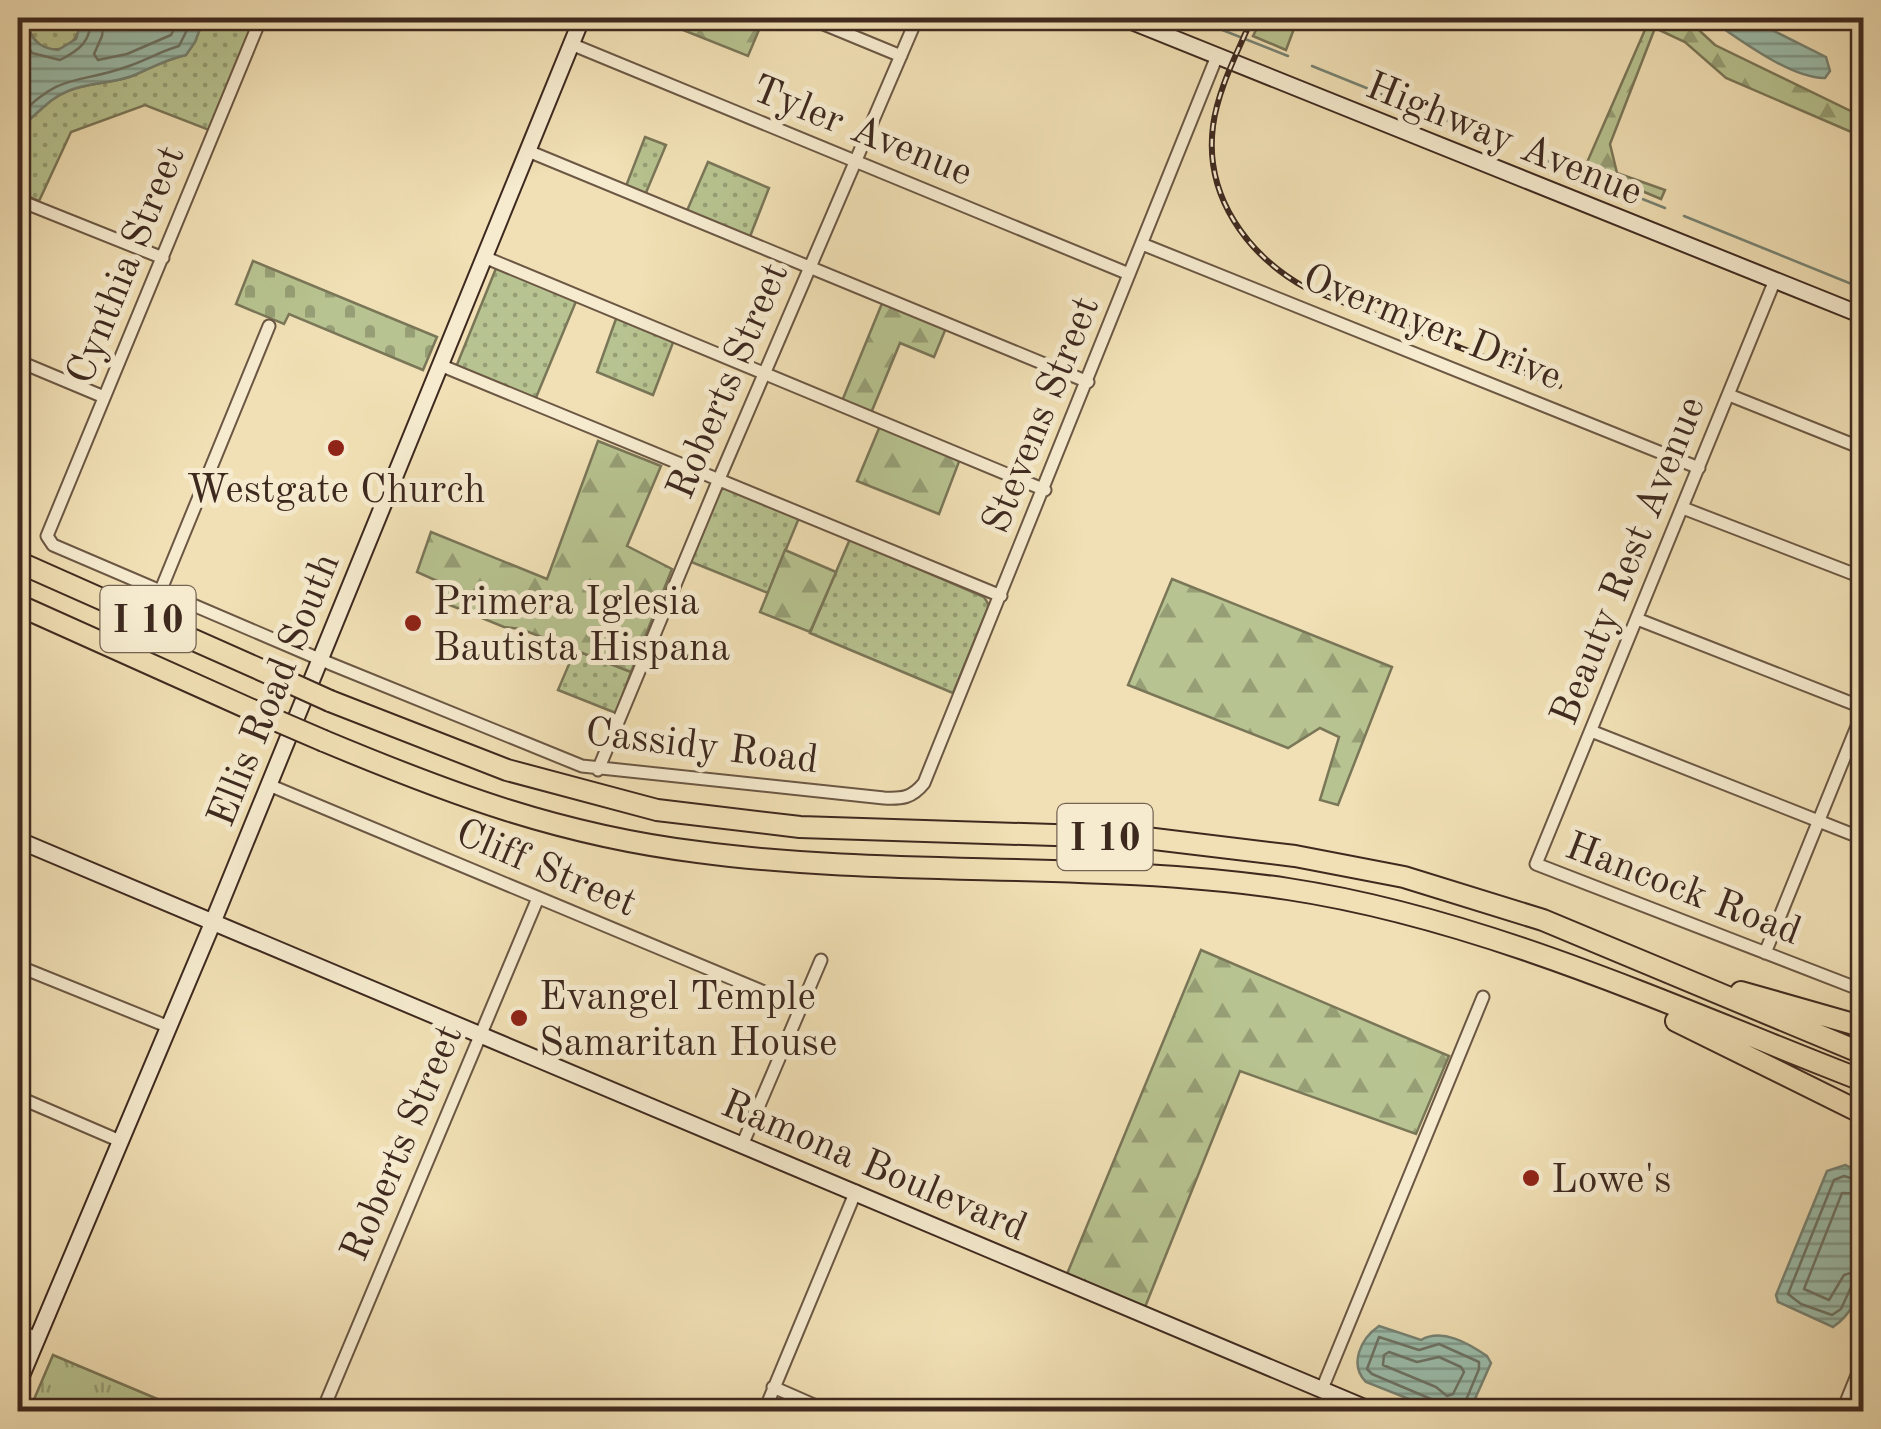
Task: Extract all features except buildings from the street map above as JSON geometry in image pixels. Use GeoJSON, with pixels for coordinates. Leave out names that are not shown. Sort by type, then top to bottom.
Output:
{"type":"FeatureCollection","features":[{"type":"Feature","properties":{"kind":"highway","name":"I 10"},"geometry":{"type":"LineString","coordinates":[[18,562],[330,701],[507,770],[657,810],[800,827],[1146,838],[1295,856],[1404,878],[1543,920],[1864,1054]]}},
{"type":"Feature","properties":{"kind":"highway","name":"I 10"},"geometry":{"type":"LineString","coordinates":[[18,605],[440,790],[590,834],[758,859],[1157,876],[1288,889],[1424,918],[1562,964],[1864,1081]]}},
{"type":"Feature","properties":{"kind":"highway"},"geometry":{"type":"LineString","coordinates":[[1562,964],[1864,1114]]}},
{"type":"Feature","properties":{"kind":"highway"},"geometry":{"type":"LineString","coordinates":[[1656,967],[1864,1027]]}},
{"type":"Feature","properties":{"kind":"street","name":"Cynthia Street"},"geometry":{"type":"LineString","coordinates":[[47,536],[260,18]]}},
{"type":"Feature","properties":{"kind":"street","name":"Ellis Road South"},"geometry":{"type":"LineString","coordinates":[[18,1384],[213,921],[582,18]]}},
{"type":"Feature","properties":{"kind":"street"},"geometry":{"type":"LineString","coordinates":[[809,18],[901,56]]}},
{"type":"Feature","properties":{"kind":"street","name":"Roberts Street"},"geometry":{"type":"LineString","coordinates":[[598,770],[917,18]]}},
{"type":"Feature","properties":{"kind":"street","name":"Highway Avenue"},"geometry":{"type":"LineString","coordinates":[[1123,18],[1864,316]]}},
{"type":"Feature","properties":{"kind":"street","name":"Tyler Avenue"},"geometry":{"type":"LineString","coordinates":[[571,44],[1129,274]]}},
{"type":"Feature","properties":{"kind":"street","name":"Stevens Street"},"geometry":{"type":"LineString","coordinates":[[916,794],[924,783],[1045,490],[1218,56]]}},
{"type":"Feature","properties":{"kind":"street"},"geometry":{"type":"LineString","coordinates":[[528,151],[1088,382]]}},
{"type":"Feature","properties":{"kind":"street"},"geometry":{"type":"LineString","coordinates":[[18,200],[163,258]]}},
{"type":"Feature","properties":{"kind":"street","name":"Overmyer Drive"},"geometry":{"type":"LineString","coordinates":[[1142,244],[1699,468]]}},
{"type":"Feature","properties":{"kind":"street"},"geometry":{"type":"LineString","coordinates":[[484,257],[1045,490]]}},
{"type":"Feature","properties":{"kind":"street","name":"Beauty Rest Avenue"},"geometry":{"type":"LineString","coordinates":[[1536,864],[1775,280]]}},
{"type":"Feature","properties":{"kind":"street"},"geometry":{"type":"LineString","coordinates":[[160,592],[269,326]]}},
{"type":"Feature","properties":{"kind":"street"},"geometry":{"type":"LineString","coordinates":[[18,361],[104,397]]}},
{"type":"Feature","properties":{"kind":"street"},"geometry":{"type":"LineString","coordinates":[[440,365],[1001,596]]}},
{"type":"Feature","properties":{"kind":"street"},"geometry":{"type":"LineString","coordinates":[[1729,395],[1864,449]]}},
{"type":"Feature","properties":{"kind":"street"},"geometry":{"type":"LineString","coordinates":[[1683,508],[1864,578]]}},
{"type":"Feature","properties":{"kind":"street","name":"Cassidy Road"},"geometry":{"type":"LineString","coordinates":[[47,536],[52,545],[160,592],[567,762],[598,770],[884,798],[902,799],[916,794]]}},
{"type":"Feature","properties":{"kind":"street"},"geometry":{"type":"LineString","coordinates":[[1637,619],[1864,708],[1764,953]]}},
{"type":"Feature","properties":{"kind":"street"},"geometry":{"type":"LineString","coordinates":[[1591,731],[1864,838]]}},
{"type":"Feature","properties":{"kind":"street","name":"Cliff Street"},"geometry":{"type":"LineString","coordinates":[[269,784],[800,1007]]}},
{"type":"Feature","properties":{"kind":"street"},"geometry":{"type":"LineString","coordinates":[[18,868],[23,842]]}},
{"type":"Feature","properties":{"kind":"street","name":"Ramona Boulevard"},"geometry":{"type":"LineString","coordinates":[[23,842],[1375,1412]]}},
{"type":"Feature","properties":{"kind":"street","name":"Hancock Road"},"geometry":{"type":"LineString","coordinates":[[1536,864],[1864,991]]}},
{"type":"Feature","properties":{"kind":"street","name":"Roberts Street"},"geometry":{"type":"LineString","coordinates":[[322,1412],[538,898]]}},
{"type":"Feature","properties":{"kind":"street"},"geometry":{"type":"LineString","coordinates":[[744,1143],[821,960]]}},
{"type":"Feature","properties":{"kind":"street"},"geometry":{"type":"LineString","coordinates":[[18,966],[169,1026]]}},
{"type":"Feature","properties":{"kind":"street"},"geometry":{"type":"LineString","coordinates":[[1322,1389],[1482,998]]}},
{"type":"Feature","properties":{"kind":"street"},"geometry":{"type":"LineString","coordinates":[[18,1098],[120,1141]]}},
{"type":"Feature","properties":{"kind":"street"},"geometry":{"type":"LineString","coordinates":[[764,1412],[856,1191]]}},
{"type":"Feature","properties":{"kind":"street"},"geometry":{"type":"LineString","coordinates":[[18,1330],[37,1338]]}},
{"type":"Feature","properties":{"kind":"street"},"geometry":{"type":"LineString","coordinates":[[1842,1412],[1864,1358]]}},
{"type":"Feature","properties":{"kind":"street"},"geometry":{"type":"LineString","coordinates":[[774,1387],[830,1412]]}},
{"type":"Feature","properties":{"kind":"green space"},"geometry":{"type":"Polygon","coordinates":[[[26,18],[82,18],[72,42],[55,49],[37,42],[26,18]]]}},
{"type":"Feature","properties":{"kind":"green space"},"geometry":{"type":"Polygon","coordinates":[[[204,18],[255,18],[209,130],[145,105],[71,132],[39,201],[18,192],[18,128],[68,91],[129,77],[186,55],[204,18]]]}},
{"type":"Feature","properties":{"kind":"green space"},"geometry":{"type":"Polygon","coordinates":[[[653,18],[764,18],[748,56],[653,18]]]}},
{"type":"Feature","properties":{"kind":"green space"},"geometry":{"type":"Polygon","coordinates":[[[1262,18],[1298,18],[1286,50],[1253,36],[1262,18]]]}},
{"type":"Feature","properties":{"kind":"green space"},"geometry":{"type":"Polygon","coordinates":[[[1644,18],[1686,18],[1715,45],[1863,117],[1863,137],[1726,78],[1685,42],[1655,28],[1610,144],[1617,173],[1665,190],[1661,199],[1585,167],[1648,23],[1644,18]]]}},
{"type":"Feature","properties":{"kind":"green space"},"geometry":{"type":"Polygon","coordinates":[[[645,137],[666,145],[645,195],[626,186],[645,137]]]}},
{"type":"Feature","properties":{"kind":"green space"},"geometry":{"type":"Polygon","coordinates":[[[708,162],[769,188],[749,239],[686,213],[708,162]]]}},
{"type":"Feature","properties":{"kind":"green space"},"geometry":{"type":"Polygon","coordinates":[[[253,261],[437,337],[423,370],[289,314],[284,324],[236,304],[253,261]]]}},
{"type":"Feature","properties":{"kind":"green space"},"geometry":{"type":"Polygon","coordinates":[[[497,266],[577,299],[535,400],[456,367],[497,266]]]}},
{"type":"Feature","properties":{"kind":"green space"},"geometry":{"type":"Polygon","coordinates":[[[883,301],[946,328],[934,357],[900,343],[871,413],[842,401],[883,301]]]}},
{"type":"Feature","properties":{"kind":"green space"},"geometry":{"type":"Polygon","coordinates":[[[617,316],[674,340],[653,395],[597,372],[617,316]]]}},
{"type":"Feature","properties":{"kind":"green space"},"geometry":{"type":"Polygon","coordinates":[[[880,426],[960,459],[939,514],[857,481],[880,426]]]}},
{"type":"Feature","properties":{"kind":"green space"},"geometry":{"type":"Polygon","coordinates":[[[598,441],[661,466],[627,546],[672,569],[631,672],[445,603],[442,583],[417,572],[431,532],[547,579],[598,441]]]}},
{"type":"Feature","properties":{"kind":"green space"},"geometry":{"type":"Polygon","coordinates":[[[728,487],[799,518],[768,593],[689,561],[717,491],[728,487]]]}},
{"type":"Feature","properties":{"kind":"green space"},"geometry":{"type":"Polygon","coordinates":[[[850,539],[984,597],[989,605],[953,693],[810,633],[850,539]]]}},
{"type":"Feature","properties":{"kind":"green space"},"geometry":{"type":"Polygon","coordinates":[[[785,550],[836,572],[810,632],[760,612],[785,550]]]}},
{"type":"Feature","properties":{"kind":"green space"},"geometry":{"type":"Polygon","coordinates":[[[1172,579],[1392,667],[1338,805],[1320,800],[1339,737],[1320,728],[1288,748],[1128,685],[1172,579]]]}},
{"type":"Feature","properties":{"kind":"green space"},"geometry":{"type":"Polygon","coordinates":[[[575,650],[631,672],[616,713],[558,690],[575,650]]]}},
{"type":"Feature","properties":{"kind":"green space"},"geometry":{"type":"Polygon","coordinates":[[[1201,950],[1449,1056],[1416,1134],[1240,1071],[1145,1307],[1067,1274],[1201,950]]]}},
{"type":"Feature","properties":{"kind":"green space"},"geometry":{"type":"Polygon","coordinates":[[[53,1355],[186,1411],[29,1411],[53,1355]]]}},
{"type":"Feature","properties":{"kind":"water"},"geometry":{"type":"Polygon","coordinates":[[[18,18],[26,18],[29,31],[39,44],[58,50],[76,39],[82,18],[204,18],[186,55],[129,77],[68,91],[18,128],[18,18]]]}},
{"type":"Feature","properties":{"kind":"water"},"geometry":{"type":"Polygon","coordinates":[[[1708,18],[1754,18],[1826,57],[1830,71],[1825,78],[1796,72],[1764,56],[1708,18]]]}},
{"type":"Feature","properties":{"kind":"water"},"geometry":{"type":"Polygon","coordinates":[[[1845,1165],[1863,1173],[1866,1257],[1857,1297],[1833,1327],[1778,1302],[1776,1295],[1827,1171],[1845,1165]]]}},
{"type":"Feature","properties":{"kind":"water"},"geometry":{"type":"Polygon","coordinates":[[[1379,1326],[1421,1340],[1438,1336],[1455,1339],[1487,1356],[1491,1363],[1470,1410],[1439,1411],[1366,1382],[1358,1368],[1359,1352],[1379,1326]]]}},
{"type":"Feature","properties":{"kind":"waterway"},"geometry":{"type":"LineString","coordinates":[[1192,18],[1288,56]]}},
{"type":"Feature","properties":{"kind":"waterway"},"geometry":{"type":"LineString","coordinates":[[1312,66],[1458,125]]}},
{"type":"Feature","properties":{"kind":"waterway"},"geometry":{"type":"LineString","coordinates":[[1479,133],[1498,141]]}},
{"type":"Feature","properties":{"kind":"waterway"},"geometry":{"type":"LineString","coordinates":[[1537,157],[1665,208]]}},
{"type":"Feature","properties":{"kind":"waterway"},"geometry":{"type":"LineString","coordinates":[[1684,216],[1859,287]]}},
{"type":"Feature","properties":{"kind":"railway"},"geometry":{"type":"LineString","coordinates":[[1252,18],[1219,98],[1212,152],[1223,199],[1248,241],[1265,259],[1306,288],[1559,386]]}},
{"type":"Feature","properties":{"kind":"place","name":"Westgate Church"},"geometry":{"type":"Point","coordinates":[336,448]}},
{"type":"Feature","properties":{"kind":"place","name":"Primera Iglesia Bautista Hispana"},"geometry":{"type":"Point","coordinates":[413,623]}},
{"type":"Feature","properties":{"kind":"place","name":"Evangel Temple Samaritan House"},"geometry":{"type":"Point","coordinates":[519,1018]}},
{"type":"Feature","properties":{"kind":"place","name":"Lowe's"},"geometry":{"type":"Point","coordinates":[1531,1178]}}]}
